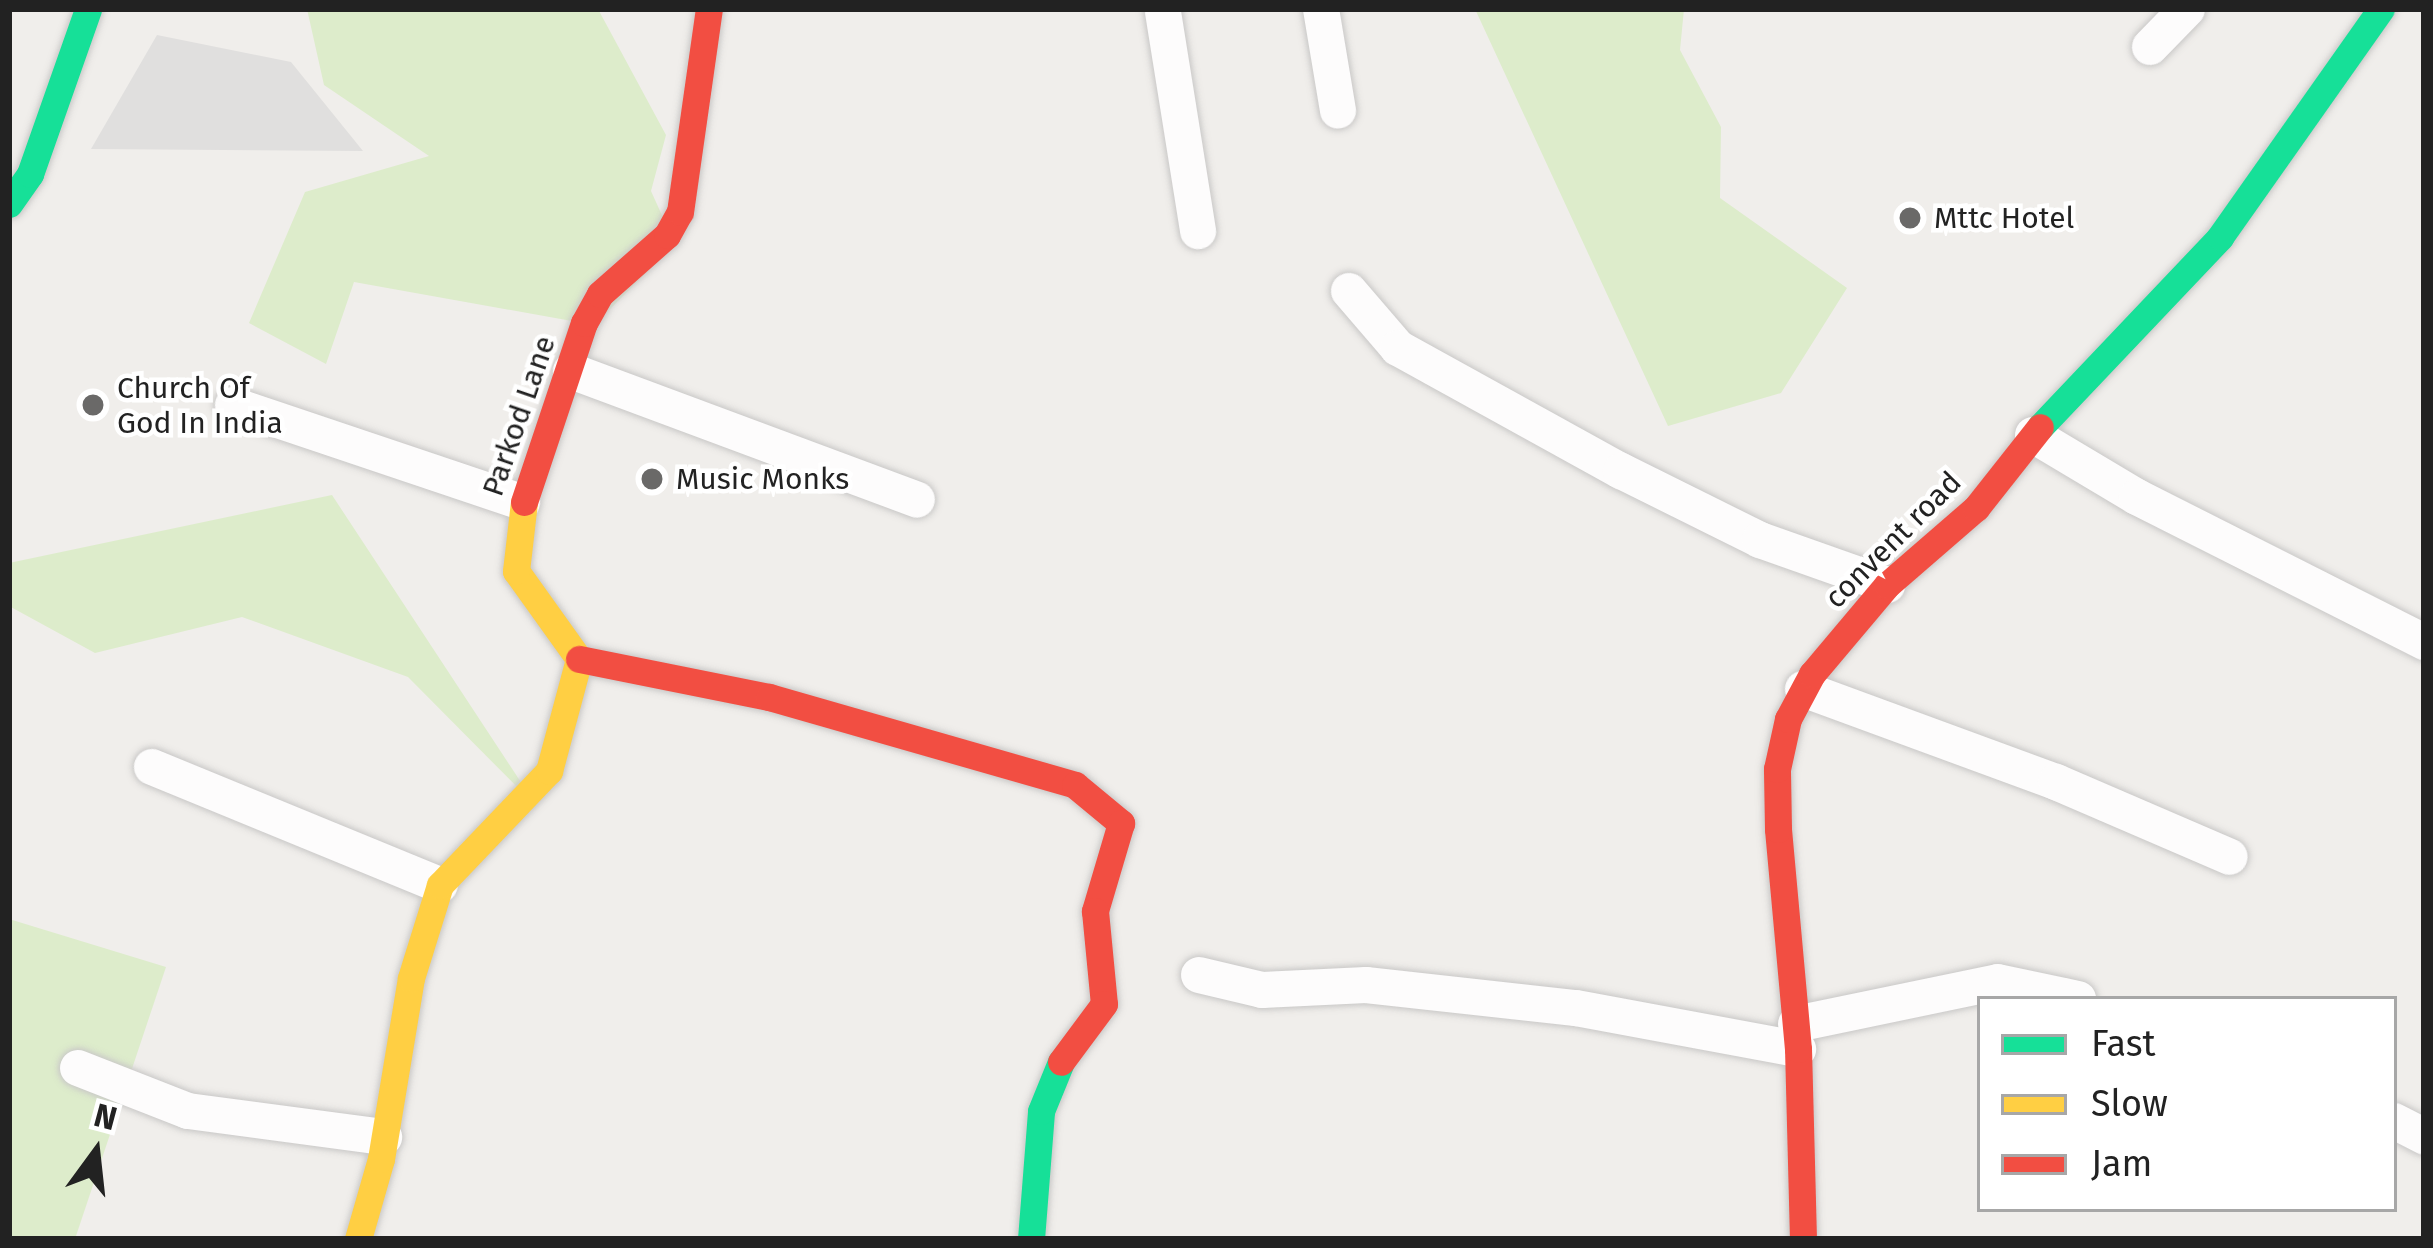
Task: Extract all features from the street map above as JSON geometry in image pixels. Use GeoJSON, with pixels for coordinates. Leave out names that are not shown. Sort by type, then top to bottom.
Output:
{"type":"FeatureCollection","features":[{"type":"Feature","properties":{"kind":"street"},"geometry":{"type":"LineString","coordinates":[[9,204],[30,174],[88,9]]}},
{"type":"Feature","properties":{"kind":"street","name":"Parkod Lane"},"geometry":{"type":"LineString","coordinates":[[579,659],[516,572],[522,502],[600,294],[667,236],[680,212],[709,9]]}},
{"type":"Feature","properties":{"kind":"street"},"geometry":{"type":"LineString","coordinates":[[1321,9],[1338,111]]}},
{"type":"Feature","properties":{"kind":"street"},"geometry":{"type":"LineString","coordinates":[[2150,47],[2187,9]]}},
{"type":"Feature","properties":{"kind":"street","name":"convent road"},"geometry":{"type":"LineString","coordinates":[[1803,1239],[1797,1036],[1777,769],[1804,689],[1887,585],[1976,508],[2032,435],[2220,237],[2381,9]]}},
{"type":"Feature","properties":{"kind":"street"},"geometry":{"type":"LineString","coordinates":[[1157,10],[1198,231]]}},
{"type":"Feature","properties":{"kind":"street"},"geometry":{"type":"LineString","coordinates":[[1348,291],[1398,348],[1621,471],[1760,540],[1887,585]]}},
{"type":"Feature","properties":{"kind":"street"},"geometry":{"type":"LineString","coordinates":[[571,371],[917,500]]}},
{"type":"Feature","properties":{"kind":"street"},"geometry":{"type":"LineString","coordinates":[[233,405],[522,502]]}},
{"type":"Feature","properties":{"kind":"street"},"geometry":{"type":"LineString","coordinates":[[2032,435],[2137,497],[2424,642]]}},
{"type":"Feature","properties":{"kind":"street"},"geometry":{"type":"LineString","coordinates":[[358,1239],[384,1137],[411,978],[440,885],[550,771],[579,659],[769,697],[1076,785],[1121,823],[1094,911],[1104,1004],[1059,1065],[1041,1112],[1042,1171],[1031,1239]]}},
{"type":"Feature","properties":{"kind":"street"},"geometry":{"type":"LineString","coordinates":[[1804,689],[2230,857]]}},
{"type":"Feature","properties":{"kind":"street"},"geometry":{"type":"LineString","coordinates":[[152,767],[440,885]]}},
{"type":"Feature","properties":{"kind":"street"},"geometry":{"type":"LineString","coordinates":[[1199,975],[1262,990],[1366,985],[1797,1036],[1998,982],[2064,996]]}},
{"type":"Feature","properties":{"kind":"street"},"geometry":{"type":"LineString","coordinates":[[78,1068],[188,1111],[384,1137]]}},
{"type":"Feature","properties":{"kind":"street"},"geometry":{"type":"LineString","coordinates":[[2397,1122],[2424,1136]]}},
{"type":"Feature","properties":{"kind":"green space"},"geometry":{"type":"Polygon","coordinates":[[[307,9],[598,9],[666,135],[651,191],[675,244],[594,325],[354,282],[326,364],[249,323],[305,192],[429,156],[324,85],[307,9]]]}},
{"type":"Feature","properties":{"kind":"green space"},"geometry":{"type":"Polygon","coordinates":[[[1475,9],[1684,9],[1680,50],[1721,127],[1720,198],[1847,288],[1781,393],[1668,426],[1475,9]]]}},
{"type":"Feature","properties":{"kind":"green space"},"geometry":{"type":"Polygon","coordinates":[[[332,495],[527,797],[408,677],[242,617],[95,653],[9,606],[9,563],[332,495]]]}},
{"type":"Feature","properties":{"kind":"green space"},"geometry":{"type":"Polygon","coordinates":[[[9,919],[166,967],[75,1239],[9,1239],[9,919]]]}},
{"type":"Feature","properties":{"kind":"shaded area"},"geometry":{"type":"Polygon","coordinates":[[[157,35],[291,62],[363,151],[91,149],[157,35]]]}},
{"type":"Feature","properties":{"kind":"traffic: fast"},"geometry":{"type":"LineString","coordinates":[[9,204],[30,174],[88,9]]}},
{"type":"Feature","properties":{"kind":"traffic: fast"},"geometry":{"type":"LineString","coordinates":[[2040,427],[2220,237],[2381,9]]}},
{"type":"Feature","properties":{"kind":"traffic: fast"},"geometry":{"type":"LineString","coordinates":[[1031,1239],[1041,1111],[1061,1062]]}},
{"type":"Feature","properties":{"kind":"traffic: slow"},"geometry":{"type":"LineString","coordinates":[[358,1239],[381,1159],[411,978],[440,885],[549,771],[579,659],[516,571],[524,502]]}},
{"type":"Feature","properties":{"kind":"traffic: jam"},"geometry":{"type":"LineString","coordinates":[[524,502],[584,323],[600,294],[667,235],[680,212],[709,9]]}},
{"type":"Feature","properties":{"kind":"traffic: jam"},"geometry":{"type":"LineString","coordinates":[[1803,1239],[1798,1049],[1778,829],[1777,769],[1788,719],[1812,674],[1887,585],[1976,508],[2040,427]]}},
{"type":"Feature","properties":{"kind":"traffic: jam"},"geometry":{"type":"LineString","coordinates":[[579,659],[769,697],[1075,785],[1121,823],[1095,911],[1104,1004],[1061,1062]]}},
{"type":"Feature","properties":{"kind":"place","name":"Mttc Hotel"},"geometry":{"type":"Point","coordinates":[1910,218]}},
{"type":"Feature","properties":{"kind":"place","name":"Church Of God In India"},"geometry":{"type":"Point","coordinates":[93,405]}},
{"type":"Feature","properties":{"kind":"place","name":"Music Monks"},"geometry":{"type":"Point","coordinates":[652,479]}}]}
